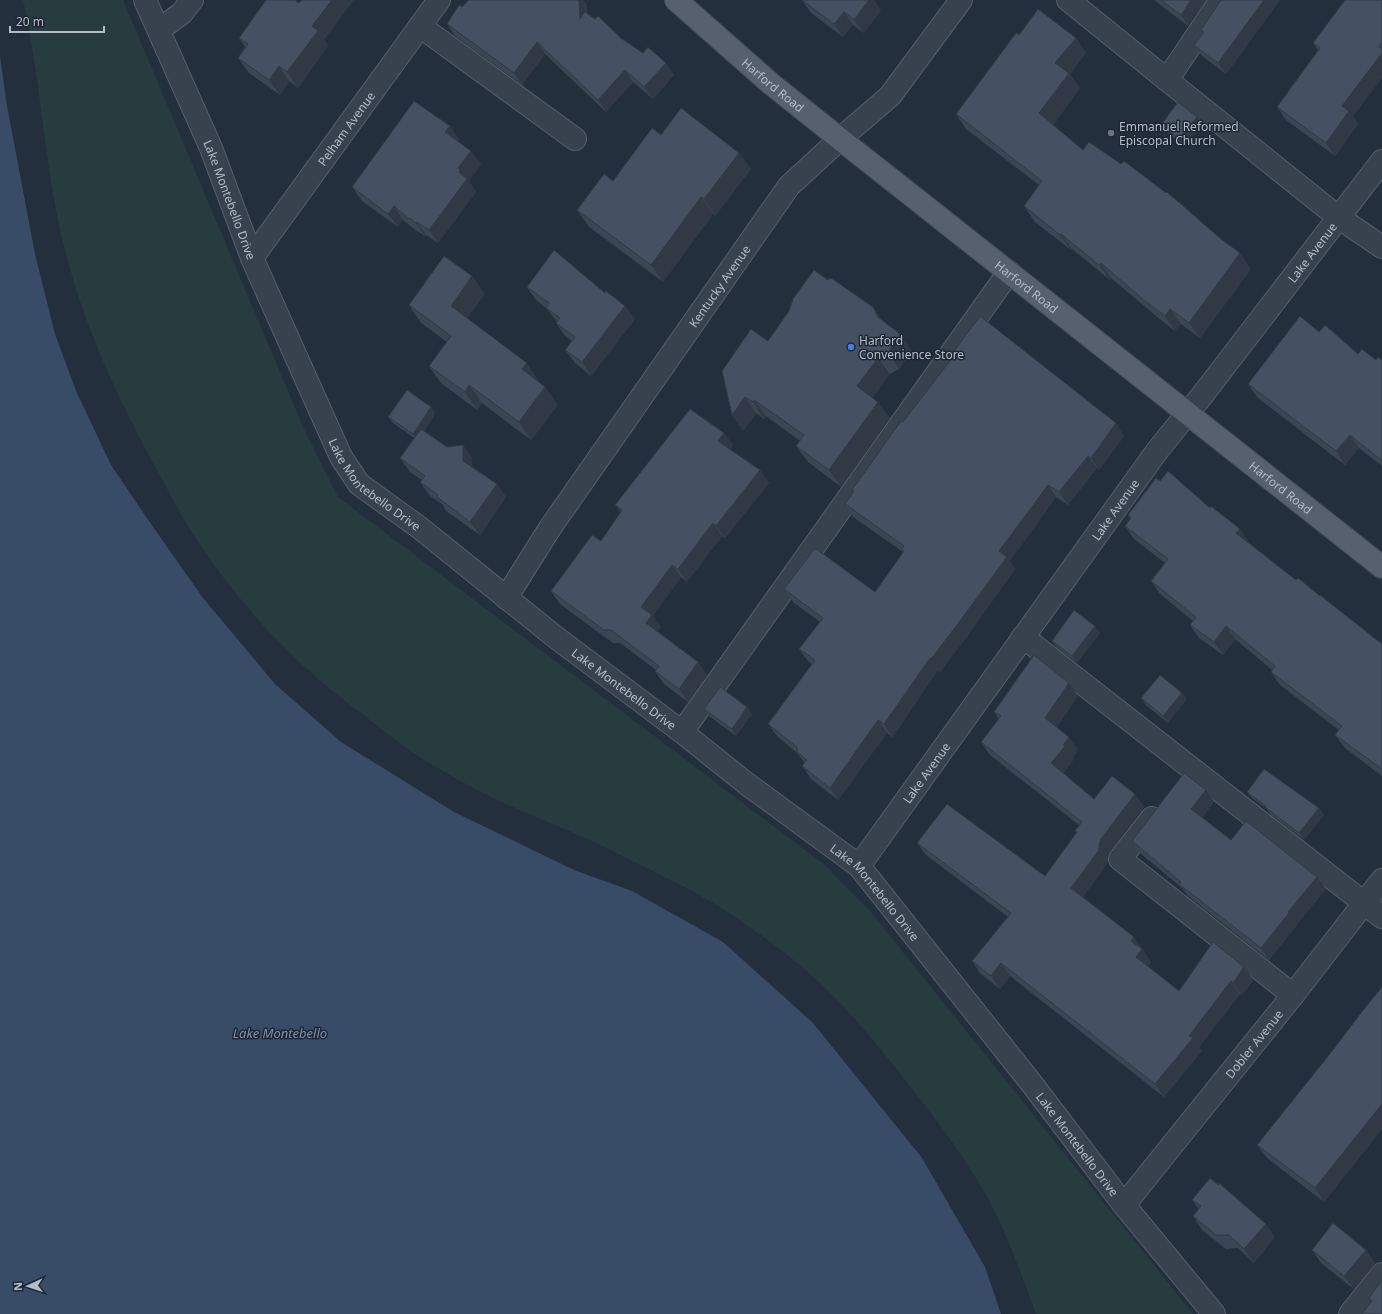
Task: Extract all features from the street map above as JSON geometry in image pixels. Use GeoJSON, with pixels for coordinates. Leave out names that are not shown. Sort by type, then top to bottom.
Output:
{"type":"FeatureCollection","features":[{"type":"Feature","properties":{"kind":"main road","name":"Harford Road"},"geometry":{"type":"LineString","coordinates":[[676,0],[770,83],[1382,567]]}},
{"type":"Feature","properties":{"kind":"street","name":"Lake Montebello Drive"},"geometry":{"type":"LineString","coordinates":[[145,0],[211,148],[252,258],[341,457],[359,484],[420,528],[554,636],[682,732],[747,784],[859,866],[1032,1084],[1124,1205],[1214,1314]]}},
{"type":"Feature","properties":{"kind":"street"},"geometry":{"type":"LineString","coordinates":[[159,30],[182,13],[192,0]]}},
{"type":"Feature","properties":{"kind":"street","name":"Pelham Avenue"},"geometry":{"type":"LineString","coordinates":[[252,258],[439,0]]}},
{"type":"Feature","properties":{"kind":"street","name":"Kentucky Avenue"},"geometry":{"type":"LineString","coordinates":[[506,598],[550,528],[789,186],[890,96],[962,0]]}},
{"type":"Feature","properties":{"kind":"street"},"geometry":{"type":"LineString","coordinates":[[1068,0],[1338,217],[1382,247]]}},
{"type":"Feature","properties":{"kind":"street"},"geometry":{"type":"LineString","coordinates":[[1167,80],[1221,0]]}},
{"type":"Feature","properties":{"kind":"street"},"geometry":{"type":"LineString","coordinates":[[420,26],[575,139]]}},
{"type":"Feature","properties":{"kind":"street","name":"Lake Avenue"},"geometry":{"type":"LineString","coordinates":[[859,866],[1157,451],[1188,414],[1382,161]]}},
{"type":"Feature","properties":{"kind":"street"},"geometry":{"type":"LineString","coordinates":[[682,732],[1009,272]]}},
{"type":"Feature","properties":{"kind":"street"},"geometry":{"type":"LineString","coordinates":[[1023,637],[1185,774],[1382,917]]}},
{"type":"Feature","properties":{"kind":"street"},"geometry":{"type":"LineString","coordinates":[[1162,804],[1120,859],[1293,996]]}},
{"type":"Feature","properties":{"kind":"street","name":"Dobler Avenue"},"geometry":{"type":"LineString","coordinates":[[1124,1205],[1293,996],[1382,880]]}},
{"type":"Feature","properties":{"kind":"street"},"geometry":{"type":"LineString","coordinates":[[1350,1314],[1382,1274]]}},
{"type":"Feature","properties":{"kind":"green space"},"geometry":{"type":"Polygon","coordinates":[[[23,0],[123,0],[304,429],[338,497],[825,865],[870,911],[1193,1314],[1036,1314],[1000,1222],[968,1165],[929,1111],[880,1049],[840,1003],[816,980],[762,935],[699,895],[599,844],[489,796],[420,757],[335,693],[294,657],[256,617],[221,574],[184,519],[152,461],[112,382],[89,327],[70,271],[63,242],[51,182],[34,60],[23,0]]]}},
{"type":"Feature","properties":{"kind":"water","name":"Lake Montebello"},"geometry":{"type":"Polygon","coordinates":[[[0,56],[7,106],[35,254],[55,334],[76,391],[111,465],[203,598],[275,684],[341,742],[454,812],[574,870],[632,891],[723,942],[813,1023],[922,1158],[985,1267],[1001,1314],[0,1314],[0,56]]]}},
{"type":"Feature","properties":{"kind":"building"},"geometry":{"type":"Polygon","coordinates":[[[266,0],[295,0],[299,3],[302,0],[332,0],[312,26],[318,31],[287,72],[279,66],[269,80],[238,58],[248,44],[239,38],[266,0]]]}},
{"type":"Feature","properties":{"kind":"building"},"geometry":{"type":"Polygon","coordinates":[[[469,0],[579,0],[580,19],[585,12],[595,19],[598,16],[622,39],[643,53],[648,47],[666,63],[644,87],[625,70],[598,100],[537,42],[514,73],[447,24],[459,5],[462,7],[469,0]]]}},
{"type":"Feature","properties":{"kind":"building"},"geometry":{"type":"Polygon","coordinates":[[[802,0],[869,0],[854,20],[844,12],[834,24],[802,0]]]}},
{"type":"Feature","properties":{"kind":"building"},"geometry":{"type":"Polygon","coordinates":[[[1161,0],[1191,0],[1181,15],[1161,0]]]}},
{"type":"Feature","properties":{"kind":"building"},"geometry":{"type":"Polygon","coordinates":[[[1221,0],[1264,0],[1218,63],[1194,45],[1204,32],[1201,30],[1221,0]]]}},
{"type":"Feature","properties":{"kind":"building"},"geometry":{"type":"Polygon","coordinates":[[[1345,0],[1382,0],[1382,43],[1379,47],[1382,49],[1382,53],[1342,106],[1349,111],[1326,143],[1277,107],[1320,48],[1313,43],[1345,0]]]}},
{"type":"Feature","properties":{"kind":"building"},"geometry":{"type":"Polygon","coordinates":[[[1038,9],[1076,38],[1055,63],[1069,73],[1039,113],[1083,150],[1089,142],[1121,164],[1124,161],[1166,193],[1167,192],[1221,239],[1240,253],[1189,323],[1170,309],[1165,316],[1145,301],[1101,263],[1099,265],[1024,206],[1042,181],[956,114],[1016,33],[1019,35],[1038,9]]]}},
{"type":"Feature","properties":{"kind":"building"},"geometry":{"type":"Polygon","coordinates":[[[414,101],[450,126],[445,132],[471,151],[458,168],[460,170],[459,172],[467,179],[429,230],[410,218],[409,219],[394,206],[388,214],[352,187],[414,101]]]}},
{"type":"Feature","properties":{"kind":"building"},"geometry":{"type":"Polygon","coordinates":[[[1178,102],[1197,117],[1179,139],[1161,125],[1178,102]]]}},
{"type":"Feature","properties":{"kind":"building"},"geometry":{"type":"Polygon","coordinates":[[[681,108],[739,153],[704,199],[701,197],[651,265],[577,210],[604,174],[613,181],[652,128],[661,135],[681,108]]]}},
{"type":"Feature","properties":{"kind":"building"},"geometry":{"type":"Polygon","coordinates":[[[554,250],[605,293],[606,291],[625,306],[582,362],[565,350],[575,337],[556,323],[560,318],[546,308],[549,303],[527,287],[554,250]]]}},
{"type":"Feature","properties":{"kind":"building"},"geometry":{"type":"Polygon","coordinates":[[[444,256],[472,276],[451,306],[527,363],[522,369],[545,387],[519,422],[469,385],[465,392],[429,366],[451,336],[409,305],[444,256]]]}},
{"type":"Feature","properties":{"kind":"building"},"geometry":{"type":"Polygon","coordinates":[[[814,270],[828,280],[831,278],[873,307],[878,317],[900,334],[888,353],[878,358],[857,386],[878,402],[829,470],[796,446],[804,435],[754,400],[753,402],[745,397],[732,415],[722,371],[751,329],[768,341],[789,311],[793,299],[814,270]]]}},
{"type":"Feature","properties":{"kind":"building"},"geometry":{"type":"Polygon","coordinates":[[[980,316],[1116,423],[1091,458],[1088,456],[1059,492],[1048,485],[999,551],[1007,557],[957,625],[931,659],[930,658],[884,724],[878,720],[830,788],[802,766],[807,760],[797,752],[797,747],[768,724],[815,660],[799,649],[823,618],[784,589],[815,548],[875,592],[904,551],[902,549],[904,546],[845,504],[854,491],[852,490],[901,421],[903,422],[956,353],[954,351],[980,316]]]}},
{"type":"Feature","properties":{"kind":"building"},"geometry":{"type":"Polygon","coordinates":[[[1300,316],[1319,332],[1325,325],[1358,354],[1362,349],[1376,360],[1378,357],[1382,360],[1382,461],[1350,435],[1336,451],[1248,384],[1300,316]]]}},
{"type":"Feature","properties":{"kind":"building"},"geometry":{"type":"Polygon","coordinates":[[[407,390],[431,407],[413,434],[388,417],[407,390]]]}},
{"type":"Feature","properties":{"kind":"building"},"geometry":{"type":"Polygon","coordinates":[[[690,409],[724,433],[718,441],[760,470],[716,526],[713,523],[678,569],[672,565],[641,607],[652,615],[646,623],[698,662],[679,689],[655,671],[659,666],[611,630],[604,630],[551,591],[592,535],[601,541],[622,510],[615,505],[690,409]]]}},
{"type":"Feature","properties":{"kind":"building"},"geometry":{"type":"Polygon","coordinates":[[[421,429],[447,447],[463,445],[463,461],[497,484],[470,522],[420,482],[425,476],[400,458],[421,429]]]}},
{"type":"Feature","properties":{"kind":"building"},"geometry":{"type":"Polygon","coordinates":[[[1168,471],[1210,508],[1211,506],[1240,529],[1236,533],[1296,580],[1298,578],[1382,644],[1382,769],[1335,735],[1342,726],[1271,672],[1275,666],[1226,626],[1214,642],[1190,625],[1196,617],[1151,581],[1168,559],[1125,526],[1131,518],[1128,515],[1156,478],[1160,481],[1168,471]]]}},
{"type":"Feature","properties":{"kind":"building"},"geometry":{"type":"Polygon","coordinates":[[[1074,610],[1095,626],[1072,656],[1052,641],[1074,610]]]}},
{"type":"Feature","properties":{"kind":"building"},"geometry":{"type":"Polygon","coordinates":[[[1034,655],[1069,683],[1045,718],[1069,737],[1063,745],[1065,746],[1051,763],[1094,799],[1112,776],[1135,794],[1101,839],[1099,850],[1071,888],[1134,937],[1131,941],[1142,949],[1136,957],[1179,991],[1213,942],[1244,967],[1233,983],[1231,981],[1189,1036],[1193,1038],[1155,1084],[1001,963],[991,976],[972,961],[1011,913],[917,843],[947,804],[1045,876],[1077,832],[1075,831],[1082,822],[981,742],[1001,716],[994,712],[1034,655]]]}},
{"type":"Feature","properties":{"kind":"building"},"geometry":{"type":"Polygon","coordinates":[[[1160,675],[1182,693],[1163,716],[1141,698],[1160,675]]]}},
{"type":"Feature","properties":{"kind":"building"},"geometry":{"type":"Polygon","coordinates":[[[720,687],[747,707],[732,729],[704,709],[720,687]]]}},
{"type":"Feature","properties":{"kind":"building"},"geometry":{"type":"Polygon","coordinates":[[[1264,769],[1319,808],[1299,833],[1247,792],[1264,769]]]}},
{"type":"Feature","properties":{"kind":"building"},"geometry":{"type":"Polygon","coordinates":[[[1184,773],[1206,790],[1191,809],[1231,840],[1246,821],[1317,877],[1261,948],[1179,884],[1181,882],[1132,841],[1184,773]]]}},
{"type":"Feature","properties":{"kind":"building"},"geometry":{"type":"Polygon","coordinates":[[[1382,987],[1382,1104],[1315,1188],[1257,1145],[1382,987]]]}},
{"type":"Feature","properties":{"kind":"building"},"geometry":{"type":"Polygon","coordinates":[[[1210,1178],[1218,1185],[1219,1183],[1266,1224],[1244,1249],[1229,1235],[1216,1235],[1193,1216],[1201,1206],[1192,1200],[1210,1178]]]}},
{"type":"Feature","properties":{"kind":"building"},"geometry":{"type":"Polygon","coordinates":[[[1333,1223],[1366,1250],[1344,1276],[1312,1250],[1333,1223]]]}},
{"type":"Feature","properties":{"kind":"building"},"geometry":{"type":"Polygon","coordinates":[[[1382,1280],[1382,1314],[1362,1314],[1372,1301],[1369,1298],[1382,1280]]]}},
{"type":"Feature","properties":{"kind":"place","name":"Emmanuel Reformed Episcopal Church"},"geometry":{"type":"Point","coordinates":[1111,133]}},
{"type":"Feature","properties":{"kind":"place","name":"Harford Convenience Store"},"geometry":{"type":"Point","coordinates":[851,347]}}]}
